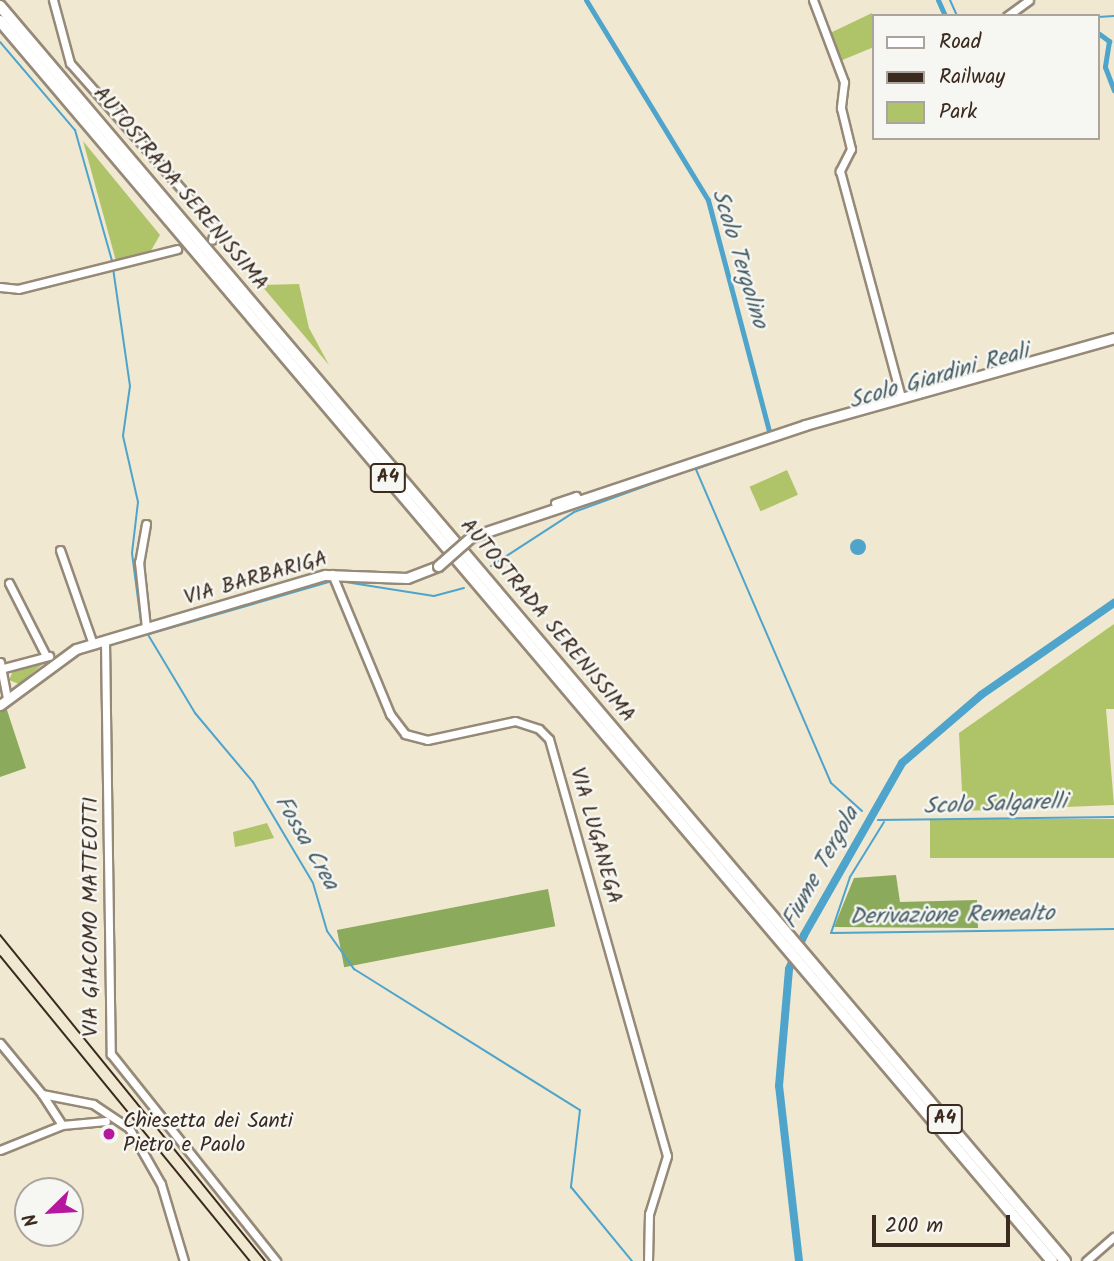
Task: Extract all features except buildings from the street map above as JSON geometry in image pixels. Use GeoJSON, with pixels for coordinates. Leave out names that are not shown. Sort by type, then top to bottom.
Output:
{"type":"FeatureCollection","features":[{"type":"Feature","properties":{"kind":"highway","name":"AUTOSTRADA SERENISSIMA"},"geometry":{"type":"LineString","coordinates":[[0,6],[1065,1261]]}},
{"type":"Feature","properties":{"kind":"highway","name":"AUTOSTRADA SERENISSIMA"},"geometry":{"type":"LineString","coordinates":[[0,21],[1052,1261]]}},
{"type":"Feature","properties":{"kind":"main road","name":"VIA BARBARIGA"},"geometry":{"type":"LineString","coordinates":[[3,700],[64,654],[105,640],[332,574],[407,578],[438,566],[471,537],[901,397],[1114,338]]}},
{"type":"Feature","properties":{"kind":"street"},"geometry":{"type":"LineString","coordinates":[[52,0],[70,63],[215,227],[212,240]]}},
{"type":"Feature","properties":{"kind":"street"},"geometry":{"type":"LineString","coordinates":[[813,0],[845,87],[841,108],[851,152],[841,164],[901,397]]}},
{"type":"Feature","properties":{"kind":"street"},"geometry":{"type":"LineString","coordinates":[[1010,14],[1029,0]]}},
{"type":"Feature","properties":{"kind":"street"},"geometry":{"type":"LineString","coordinates":[[0,287],[18,289],[177,249]]}},
{"type":"Feature","properties":{"kind":"street","name":"VIA BARBARIGA"},"geometry":{"type":"LineString","coordinates":[[555,503],[576,496],[579,501]]}},
{"type":"Feature","properties":{"kind":"street"},"geometry":{"type":"LineString","coordinates":[[146,524],[139,562],[146,628]]}},
{"type":"Feature","properties":{"kind":"street"},"geometry":{"type":"LineString","coordinates":[[60,550],[93,644]]}},
{"type":"Feature","properties":{"kind":"street","name":"VIA LUGANEGA"},"geometry":{"type":"LineString","coordinates":[[332,574],[405,734],[427,740],[515,721],[540,729],[549,739],[667,1156],[649,1214],[648,1261]]}},
{"type":"Feature","properties":{"kind":"street","name":"VIA BARBARIGA"},"geometry":{"type":"LineString","coordinates":[[3,700],[6,682],[1,667],[48,656],[9,583]]}},
{"type":"Feature","properties":{"kind":"street","name":"VIA GIACOMO MATTEOTTI"},"geometry":{"type":"LineString","coordinates":[[105,640],[111,1054],[276,1261]]}},
{"type":"Feature","properties":{"kind":"street"},"geometry":{"type":"LineString","coordinates":[[0,689],[6,682],[23,686]]}},
{"type":"Feature","properties":{"kind":"street"},"geometry":{"type":"LineString","coordinates":[[0,1043],[62,1125]]}},
{"type":"Feature","properties":{"kind":"street"},"geometry":{"type":"LineString","coordinates":[[41,1094],[93,1104],[129,1128],[164,1193],[184,1261]]}},
{"type":"Feature","properties":{"kind":"street"},"geometry":{"type":"LineString","coordinates":[[0,1150],[62,1125],[106,1121]]}},
{"type":"Feature","properties":{"kind":"street"},"geometry":{"type":"LineString","coordinates":[[1086,1261],[1114,1237]]}},
{"type":"Feature","properties":{"kind":"green space"},"geometry":{"type":"Polygon","coordinates":[[[872,13],[872,48],[840,61],[828,34],[872,13]]]}},
{"type":"Feature","properties":{"kind":"green space"},"geometry":{"type":"Polygon","coordinates":[[[83,141],[160,235],[149,254],[116,261],[83,141]]]}},
{"type":"Feature","properties":{"kind":"green space"},"geometry":{"type":"Polygon","coordinates":[[[299,284],[309,328],[329,365],[261,285],[299,284]]]}},
{"type":"Feature","properties":{"kind":"green space"},"geometry":{"type":"Polygon","coordinates":[[[787,470],[798,495],[761,511],[750,487],[787,470]]]}},
{"type":"Feature","properties":{"kind":"green space"},"geometry":{"type":"Polygon","coordinates":[[[1114,624],[1114,709],[1106,709],[1114,805],[963,811],[959,733],[1114,624]]]}},
{"type":"Feature","properties":{"kind":"green space"},"geometry":{"type":"Polygon","coordinates":[[[50,658],[19,684],[9,680],[14,669],[50,658]]]}},
{"type":"Feature","properties":{"kind":"green space"},"geometry":{"type":"Polygon","coordinates":[[[6,707],[26,768],[0,777],[0,711],[6,707]]]}},
{"type":"Feature","properties":{"kind":"green space"},"geometry":{"type":"Polygon","coordinates":[[[930,819],[1114,819],[1114,858],[930,858],[930,819]]]}},
{"type":"Feature","properties":{"kind":"green space"},"geometry":{"type":"Polygon","coordinates":[[[267,823],[274,838],[235,847],[233,832],[267,823]]]}},
{"type":"Feature","properties":{"kind":"green space"},"geometry":{"type":"Polygon","coordinates":[[[896,875],[900,902],[977,900],[978,928],[834,927],[854,878],[896,875]]]}},
{"type":"Feature","properties":{"kind":"green space"},"geometry":{"type":"Polygon","coordinates":[[[548,889],[555,926],[344,967],[337,930],[548,889]]]}},
{"type":"Feature","properties":{"kind":"water"},"geometry":{"type":"Polygon","coordinates":[[[855,539],[861,539],[866,547],[864,553],[855,555],[850,550],[850,544],[855,539]]]}},
{"type":"Feature","properties":{"kind":"waterway","name":"Scolo Tergolino"},"geometry":{"type":"LineString","coordinates":[[586,0],[708,200],[769,431]]}},
{"type":"Feature","properties":{"kind":"waterway"},"geometry":{"type":"LineString","coordinates":[[938,0],[944,14]]}},
{"type":"Feature","properties":{"kind":"waterway"},"geometry":{"type":"LineString","coordinates":[[950,0],[956,14]]}},
{"type":"Feature","properties":{"kind":"waterway"},"geometry":{"type":"LineString","coordinates":[[1100,17],[1114,16]]}},
{"type":"Feature","properties":{"kind":"waterway"},"geometry":{"type":"LineString","coordinates":[[1100,34],[1109,41],[1105,67],[1114,90]]}},
{"type":"Feature","properties":{"kind":"waterway"},"geometry":{"type":"LineString","coordinates":[[0,42],[75,130],[112,261]]}},
{"type":"Feature","properties":{"kind":"waterway"},"geometry":{"type":"LineString","coordinates":[[113,268],[130,386],[123,436],[138,502],[132,553],[141,622]]}},
{"type":"Feature","properties":{"kind":"waterway","name":"Scolo Tergolino"},"geometry":{"type":"LineString","coordinates":[[862,811],[831,783],[696,469],[812,428],[1114,344]]}},
{"type":"Feature","properties":{"kind":"waterway","name":"Fossa Crea"},"geometry":{"type":"LineString","coordinates":[[491,566],[574,512],[687,471]]}},
{"type":"Feature","properties":{"kind":"waterway","name":"Fossa Crea"},"geometry":{"type":"LineString","coordinates":[[339,581],[434,596],[464,588]]}},
{"type":"Feature","properties":{"kind":"waterway","name":"Fossa Crea"},"geometry":{"type":"LineString","coordinates":[[149,634],[329,582]]}},
{"type":"Feature","properties":{"kind":"waterway","name":"Fiume Tergola"},"geometry":{"type":"LineString","coordinates":[[799,1261],[779,1086],[789,969],[804,935],[902,763],[981,695],[1114,603]]}},
{"type":"Feature","properties":{"kind":"waterway","name":"Fossa Crea"},"geometry":{"type":"LineString","coordinates":[[147,633],[195,713],[253,782],[313,883],[327,931],[354,969],[580,1110],[571,1187],[632,1261]]}},
{"type":"Feature","properties":{"kind":"waterway","name":"Scolo Salgarelli"},"geometry":{"type":"LineString","coordinates":[[878,820],[1114,817]]}},
{"type":"Feature","properties":{"kind":"waterway","name":"Derivazione Remealto"},"geometry":{"type":"LineString","coordinates":[[884,822],[850,877],[831,933],[1114,929]]}},
{"type":"Feature","properties":{"kind":"tunnel"},"geometry":{"type":"LineString","coordinates":[[177,249],[212,240]]}},
{"type":"Feature","properties":{"kind":"railway"},"geometry":{"type":"LineString","coordinates":[[0,935],[265,1261]]}},
{"type":"Feature","properties":{"kind":"railway"},"geometry":{"type":"LineString","coordinates":[[0,956],[250,1261]]}},
{"type":"Feature","properties":{"kind":"place","name":"Chiesetta dei Santi Pietro e Paolo"},"geometry":{"type":"Point","coordinates":[109,1134]}},
{"type":"Feature","properties":{"kind":"water label","name":"Scolo Giardini Reali"},"geometry":{"type":"Point","coordinates":[939,377]}}]}
